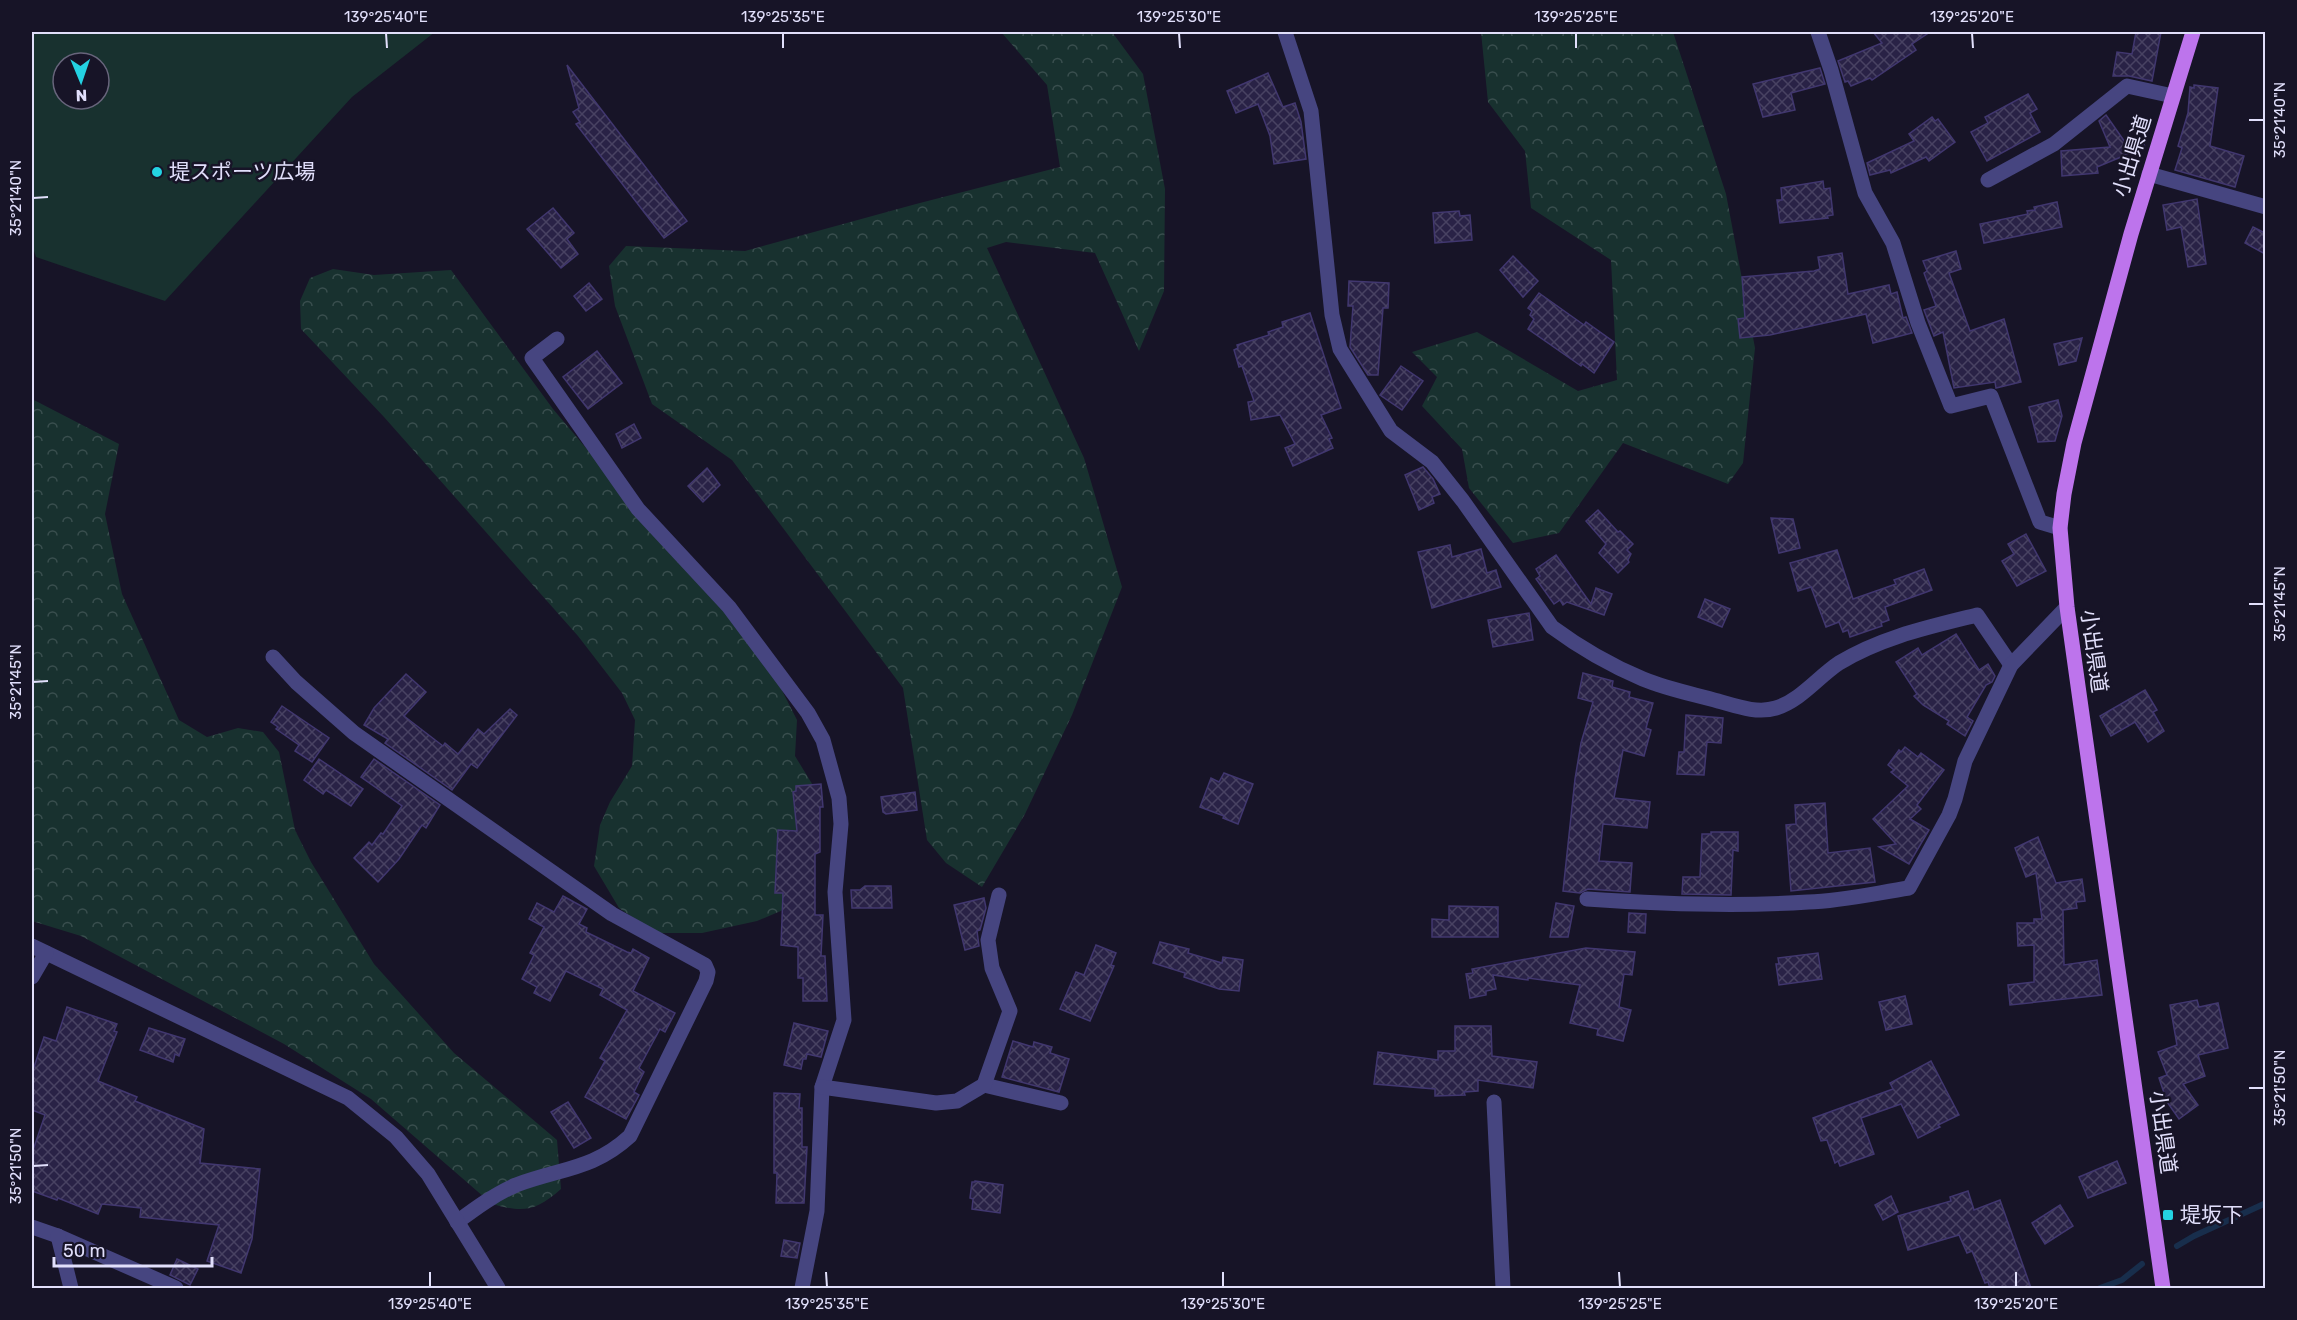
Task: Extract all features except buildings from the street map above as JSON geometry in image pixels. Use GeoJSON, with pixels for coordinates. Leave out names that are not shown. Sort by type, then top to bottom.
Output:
{"type":"FeatureCollection","features":[{"type":"Feature","properties":{"kind":"main road","name":"小出県道"},"geometry":{"type":"LineString","coordinates":[[2163,1288],[2067,607],[2060,528],[2074,443],[2149,174],[2193,32]]}},
{"type":"Feature","properties":{"kind":"street"},"geometry":{"type":"LineString","coordinates":[[1285,32],[1311,111],[1332,315],[1340,349],[1390,431],[1432,462],[1463,501],[1552,627],[1571,641],[1641,679],[1755,711],[1776,708],[1794,699],[1838,664],[1875,644],[1910,631],[1977,615],[2011,665]]}},
{"type":"Feature","properties":{"kind":"street"},"geometry":{"type":"LineString","coordinates":[[1818,32],[1831,70],[1865,194],[1893,243],[1918,323],[1951,406],[1991,396],[2040,522],[2060,528]]}},
{"type":"Feature","properties":{"kind":"street"},"geometry":{"type":"LineString","coordinates":[[1988,180],[2054,144],[2127,86],[2173,96]]}},
{"type":"Feature","properties":{"kind":"street"},"geometry":{"type":"LineString","coordinates":[[2149,174],[2265,207]]}},
{"type":"Feature","properties":{"kind":"street"},"geometry":{"type":"LineString","coordinates":[[558,339],[532,358],[638,509],[729,607],[808,713],[823,740],[839,798],[841,824],[835,892],[844,1020],[822,1088],[817,1211],[802,1288]]}},
{"type":"Feature","properties":{"kind":"street"},"geometry":{"type":"LineString","coordinates":[[1587,899],[1653,903],[1769,904],[1811,902],[1909,888],[1949,815],[1965,761],[2011,665],[2067,607]]}},
{"type":"Feature","properties":{"kind":"street"},"geometry":{"type":"LineString","coordinates":[[273,657],[296,682],[354,733],[612,914],[705,965],[708,972],[706,981],[630,1136],[615,1149],[592,1162],[516,1185],[492,1197],[457,1222]]}},
{"type":"Feature","properties":{"kind":"street"},"geometry":{"type":"LineString","coordinates":[[822,1088],[936,1103],[957,1101],[984,1085],[1010,1011],[992,968],[988,940],[999,895]]}},
{"type":"Feature","properties":{"kind":"street"},"geometry":{"type":"LineString","coordinates":[[32,946],[348,1098],[396,1137],[428,1174],[498,1288]]}},
{"type":"Feature","properties":{"kind":"street"},"geometry":{"type":"LineString","coordinates":[[32,977],[46,952]]}},
{"type":"Feature","properties":{"kind":"street"},"geometry":{"type":"LineString","coordinates":[[984,1085],[1061,1103]]}},
{"type":"Feature","properties":{"kind":"street"},"geometry":{"type":"LineString","coordinates":[[1494,1102],[1503,1288]]}},
{"type":"Feature","properties":{"kind":"street"},"geometry":{"type":"LineString","coordinates":[[32,1227],[58,1236],[176,1288]]}},
{"type":"Feature","properties":{"kind":"street"},"geometry":{"type":"LineString","coordinates":[[58,1236],[71,1288]]}},
{"type":"Feature","properties":{"kind":"green space","name":"堤スポーツ広場"},"geometry":{"type":"Polygon","coordinates":[[[32,32],[435,32],[352,97],[165,301],[36,257],[32,245],[32,32]]]}},
{"type":"Feature","properties":{"kind":"green space"},"geometry":{"type":"Polygon","coordinates":[[[1001,32],[1112,32],[1143,74],[1165,189],[1164,291],[1139,351],[1095,253],[1006,242],[987,248],[1084,458],[1122,587],[1072,715],[1025,814],[982,887],[946,863],[927,840],[903,688],[732,460],[652,404],[615,306],[609,266],[626,246],[745,251],[1060,167],[1047,85],[1001,32]]]}},
{"type":"Feature","properties":{"kind":"green space"},"geometry":{"type":"Polygon","coordinates":[[[1481,32],[1673,32],[1726,194],[1755,348],[1743,463],[1728,484],[1623,443],[1559,533],[1513,543],[1469,488],[1462,449],[1422,406],[1437,377],[1412,352],[1477,332],[1578,391],[1617,380],[1611,260],[1531,208],[1525,151],[1488,102],[1481,32]]]}},
{"type":"Feature","properties":{"kind":"green space"},"geometry":{"type":"Polygon","coordinates":[[[333,269],[374,275],[451,270],[553,409],[769,665],[797,720],[795,756],[814,787],[790,907],[757,921],[702,933],[655,933],[619,908],[594,866],[600,825],[610,802],[632,766],[635,720],[622,693],[578,636],[384,417],[301,329],[300,301],[310,278],[333,269]]]}},
{"type":"Feature","properties":{"kind":"green space"},"geometry":{"type":"Polygon","coordinates":[[[32,399],[119,444],[105,514],[122,594],[179,720],[207,737],[238,728],[263,732],[279,752],[295,830],[311,862],[374,964],[454,1053],[557,1140],[561,1189],[544,1202],[521,1209],[492,1204],[371,1099],[284,1044],[81,936],[32,921],[32,399]]]}},
{"type":"Feature","properties":{"kind":"waterway"},"geometry":{"type":"LineString","coordinates":[[2177,1246],[2266,1203]]}},
{"type":"Feature","properties":{"kind":"waterway"},"geometry":{"type":"LineString","coordinates":[[2100,1288],[2122,1280],[2142,1264]]}},
{"type":"Feature","properties":{"kind":"place","name":"堤スポーツ広場"},"geometry":{"type":"Point","coordinates":[157,172]}},
{"type":"Feature","properties":{"kind":"place","name":"堤坂下"},"geometry":{"type":"Point","coordinates":[2168,1215]}}]}
